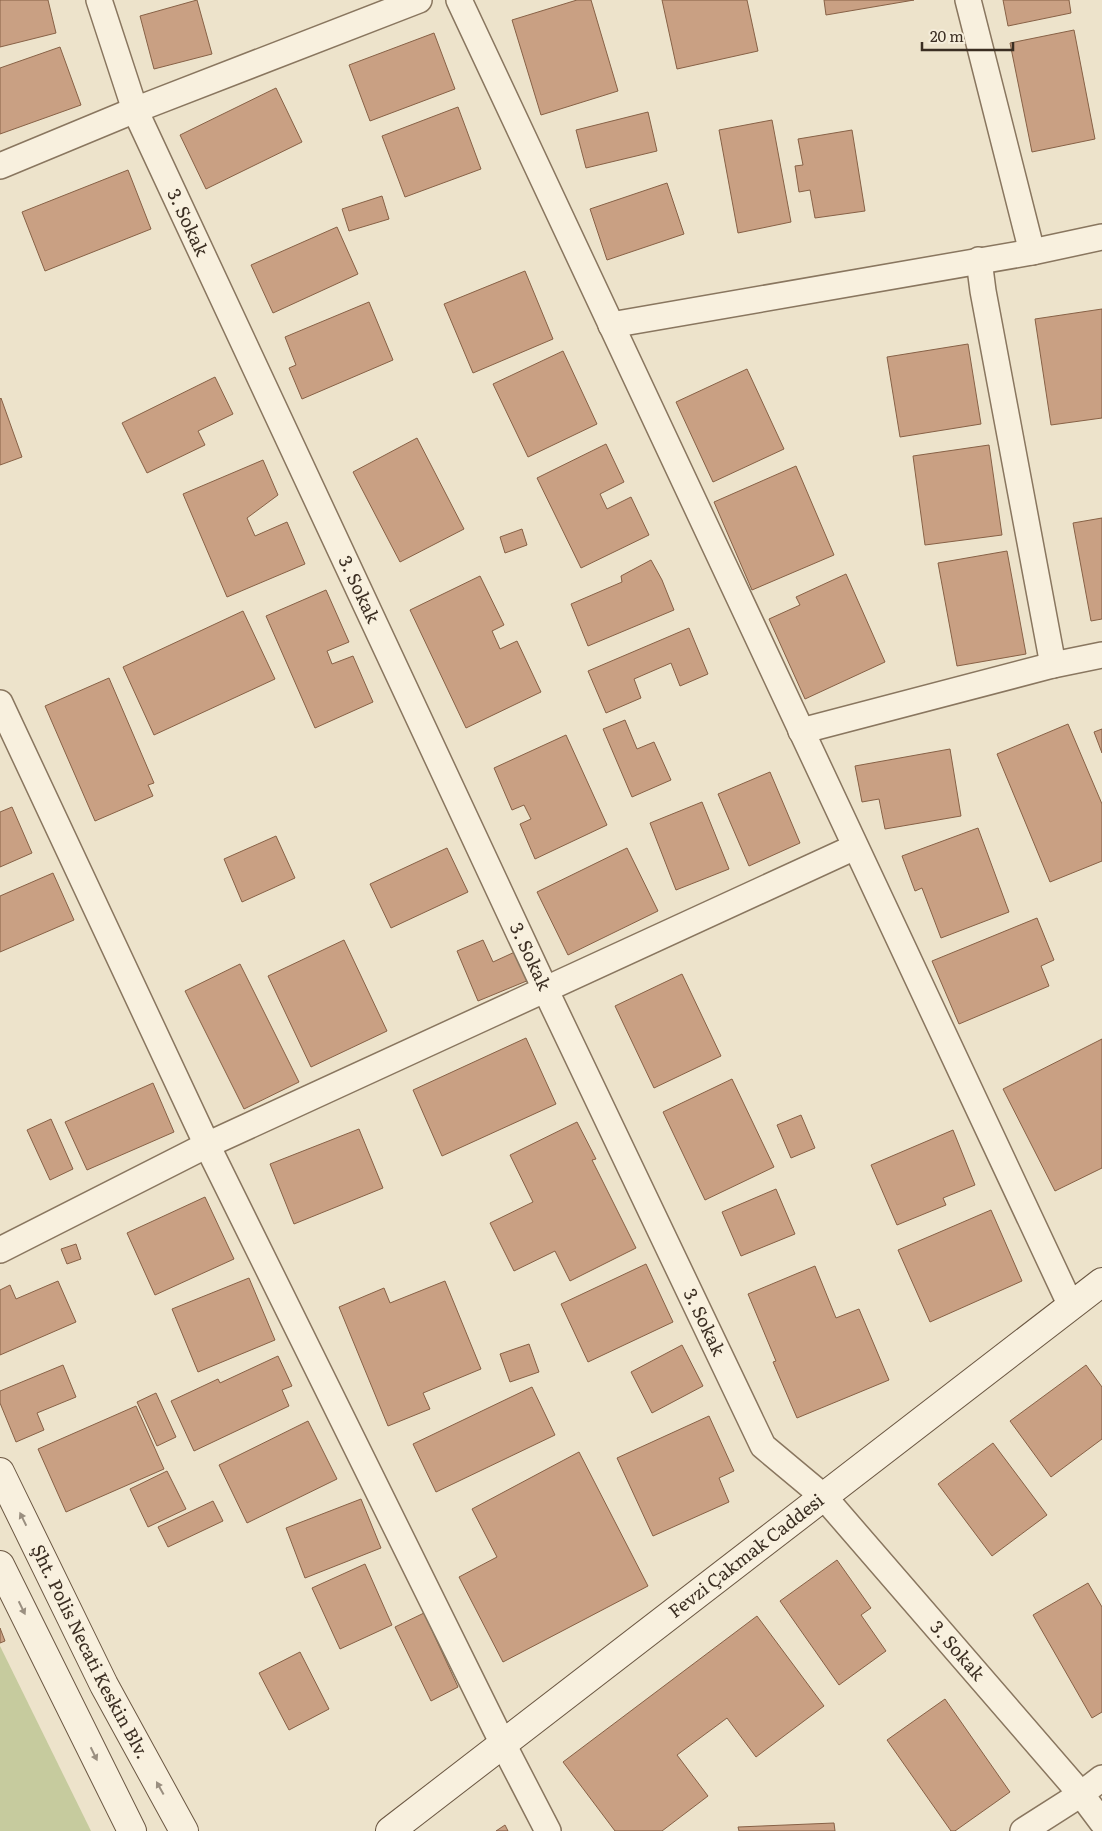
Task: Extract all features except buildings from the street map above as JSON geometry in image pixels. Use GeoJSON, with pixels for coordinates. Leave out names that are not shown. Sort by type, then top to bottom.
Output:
{"type":"FeatureCollection","features":[{"type":"Feature","properties":{"kind":"street","name":"3. Sokak"},"geometry":{"type":"LineString","coordinates":[[99,0],[135,110],[546,990],[763,1446],[824,1497],[1081,1794],[1102,1822]]}},
{"type":"Feature","properties":{"kind":"street"},"geometry":{"type":"LineString","coordinates":[[0,166],[135,110],[419,0]]}},
{"type":"Feature","properties":{"kind":"street"},"geometry":{"type":"LineString","coordinates":[[459,0],[1071,1306]]}},
{"type":"Feature","properties":{"kind":"street"},"geometry":{"type":"LineString","coordinates":[[968,0],[1032,252]]}},
{"type":"Feature","properties":{"kind":"street"},"geometry":{"type":"LineString","coordinates":[[611,325],[1032,252],[1102,237]]}},
{"type":"Feature","properties":{"kind":"street"},"geometry":{"type":"LineString","coordinates":[[979,260],[1053,665]]}},
{"type":"Feature","properties":{"kind":"street"},"geometry":{"type":"LineString","coordinates":[[801,731],[1053,665],[1102,655]]}},
{"type":"Feature","properties":{"kind":"street"},"geometry":{"type":"LineString","coordinates":[[0,703],[207,1145],[503,1744],[548,1831]]}},
{"type":"Feature","properties":{"kind":"street"},"geometry":{"type":"LineString","coordinates":[[0,1250],[207,1145],[855,847]]}},
{"type":"Feature","properties":{"kind":"street","name":"Fevzi Çakmak Caddesi"},"geometry":{"type":"LineString","coordinates":[[390,1831],[1102,1282]]}},
{"type":"Feature","properties":{"kind":"street","name":"Şht. Polis Necati Keskin Blv."},"geometry":{"type":"LineString","coordinates":[[0,1472],[104,1685],[184,1831]]}},
{"type":"Feature","properties":{"kind":"street"},"geometry":{"type":"LineString","coordinates":[[0,1565],[132,1831]]}},
{"type":"Feature","properties":{"kind":"street"},"geometry":{"type":"LineString","coordinates":[[1023,1831],[1081,1794],[1102,1778]]}},
{"type":"Feature","properties":{"kind":"green space"},"geometry":{"type":"Polygon","coordinates":[[[0,1646],[91,1831],[0,1831],[0,1646]]]}}]}
